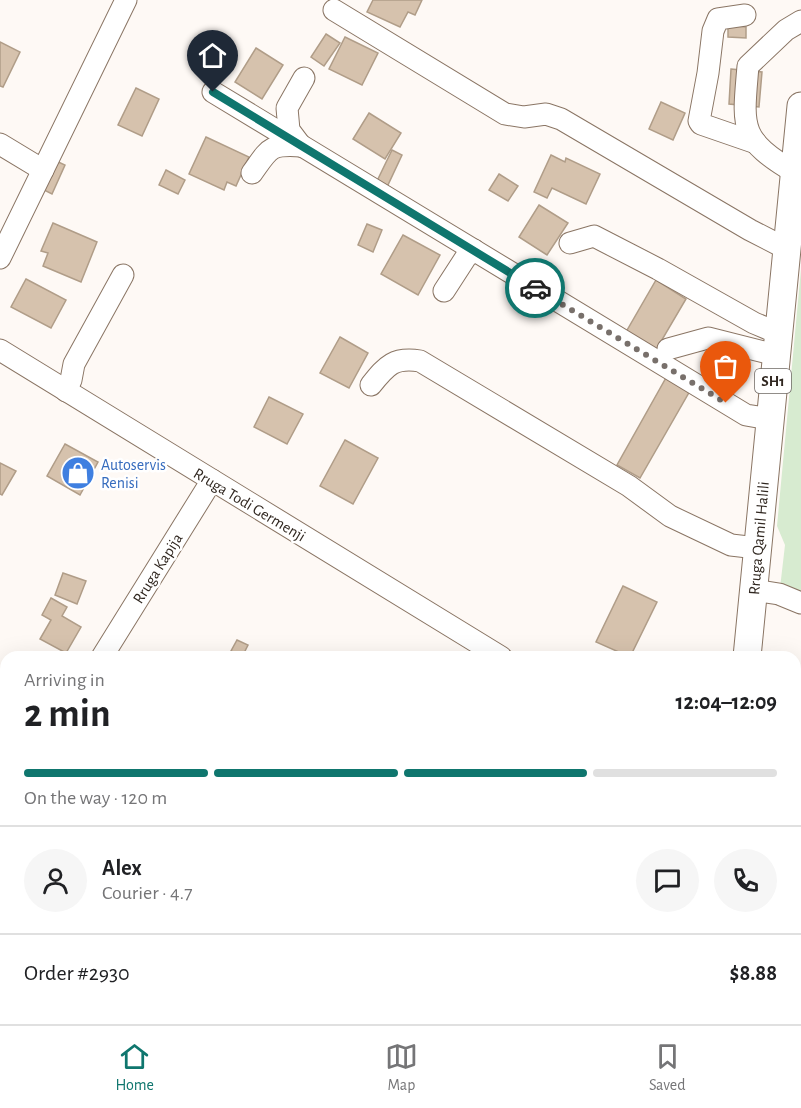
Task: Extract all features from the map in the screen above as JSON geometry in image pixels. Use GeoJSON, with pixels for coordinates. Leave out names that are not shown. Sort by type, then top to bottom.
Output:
{"type":"FeatureCollection","features":[{"type":"Feature","properties":{"kind":"main road","name":"Rruga Qamil Halili"},"geometry":{"type":"LineString","coordinates":[[748,651],[777,344],[796,178],[801,106]]}},
{"type":"Feature","properties":{"kind":"street"},"geometry":{"type":"LineString","coordinates":[[0,258],[126,0]]}},
{"type":"Feature","properties":{"kind":"street"},"geometry":{"type":"LineString","coordinates":[[334,10],[505,114],[524,117],[546,114],[561,119],[750,230],[787,249]]}},
{"type":"Feature","properties":{"kind":"street"},"geometry":{"type":"LineString","coordinates":[[746,15],[718,19],[713,31],[699,121],[701,124],[756,143]]}},
{"type":"Feature","properties":{"kind":"street"},"geometry":{"type":"LineString","coordinates":[[796,178],[756,143],[747,129],[744,115],[748,66],[786,30],[801,21]]}},
{"type":"Feature","properties":{"kind":"street"},"geometry":{"type":"LineString","coordinates":[[301,146],[289,130],[287,108],[304,78]]}},
{"type":"Feature","properties":{"kind":"street"},"geometry":{"type":"LineString","coordinates":[[213,92],[746,415],[770,419]]}},
{"type":"Feature","properties":{"kind":"street"},"geometry":{"type":"LineString","coordinates":[[0,144],[43,170]]}},
{"type":"Feature","properties":{"kind":"street"},"geometry":{"type":"LineString","coordinates":[[252,173],[267,152],[279,145],[301,146]]}},
{"type":"Feature","properties":{"kind":"street"},"geometry":{"type":"LineString","coordinates":[[570,243],[594,236],[754,323],[777,344]]}},
{"type":"Feature","properties":{"kind":"street"},"geometry":{"type":"LineString","coordinates":[[444,291],[466,257],[474,250]]}},
{"type":"Feature","properties":{"kind":"street"},"geometry":{"type":"LineString","coordinates":[[66,391],[74,364],[123,275]]}},
{"type":"Feature","properties":{"kind":"street"},"geometry":{"type":"LineString","coordinates":[[668,349],[708,338],[777,344]]}},
{"type":"Feature","properties":{"kind":"street","name":"Rruga Todi Germenji"},"geometry":{"type":"LineString","coordinates":[[0,350],[491,651]]}},
{"type":"Feature","properties":{"kind":"street"},"geometry":{"type":"LineString","coordinates":[[371,385],[385,366],[398,361],[420,360],[629,486],[670,516],[731,545],[758,548]]}},
{"type":"Feature","properties":{"kind":"street","name":"Rruga Kapija"},"geometry":{"type":"LineString","coordinates":[[106,651],[212,480]]}},
{"type":"Feature","properties":{"kind":"street"},"geometry":{"type":"LineString","coordinates":[[754,590],[778,594],[801,603]]}},
{"type":"Feature","properties":{"kind":"green space"},"geometry":{"type":"Polygon","coordinates":[[[801,269],[801,596],[780,588],[785,545],[777,526],[801,269]]]}},
{"type":"Feature","properties":{"kind":"building"},"geometry":{"type":"Polygon","coordinates":[[[373,0],[422,0],[415,15],[408,12],[400,27],[367,12],[373,0]]]}},
{"type":"Feature","properties":{"kind":"building"},"geometry":{"type":"Polygon","coordinates":[[[728,25],[746,27],[746,38],[728,37],[728,25]]]}},
{"type":"Feature","properties":{"kind":"building"},"geometry":{"type":"Polygon","coordinates":[[[326,34],[340,43],[324,66],[311,57],[326,34]]]}},
{"type":"Feature","properties":{"kind":"building"},"geometry":{"type":"Polygon","coordinates":[[[345,37],[378,53],[362,85],[329,69],[345,37]]]}},
{"type":"Feature","properties":{"kind":"building"},"geometry":{"type":"Polygon","coordinates":[[[0,42],[20,52],[3,87],[0,86],[0,42]]]}},
{"type":"Feature","properties":{"kind":"building"},"geometry":{"type":"Polygon","coordinates":[[[256,48],[283,65],[262,99],[235,82],[256,48]]]}},
{"type":"Feature","properties":{"kind":"building"},"geometry":{"type":"Polygon","coordinates":[[[731,69],[762,72],[759,107],[729,104],[731,69]]]}},
{"type":"Feature","properties":{"kind":"building"},"geometry":{"type":"Polygon","coordinates":[[[136,88],[159,99],[142,136],[118,125],[136,88]]]}},
{"type":"Feature","properties":{"kind":"building"},"geometry":{"type":"Polygon","coordinates":[[[661,102],[685,113],[673,140],[649,129],[661,102]]]}},
{"type":"Feature","properties":{"kind":"building"},"geometry":{"type":"Polygon","coordinates":[[[369,113],[401,133],[385,159],[353,139],[369,113]]]}},
{"type":"Feature","properties":{"kind":"building"},"geometry":{"type":"Polygon","coordinates":[[[206,137],[249,157],[236,186],[227,182],[224,190],[189,174],[206,137]]]}},
{"type":"Feature","properties":{"kind":"building"},"geometry":{"type":"Polygon","coordinates":[[[392,150],[402,155],[387,187],[376,183],[392,150]]]}},
{"type":"Feature","properties":{"kind":"building"},"geometry":{"type":"Polygon","coordinates":[[[551,155],[565,162],[566,158],[600,174],[586,204],[552,188],[547,198],[534,192],[551,155]]]}},
{"type":"Feature","properties":{"kind":"building"},"geometry":{"type":"Polygon","coordinates":[[[52,159],[65,165],[52,194],[40,188],[52,159]]]}},
{"type":"Feature","properties":{"kind":"building"},"geometry":{"type":"Polygon","coordinates":[[[166,170],[185,180],[178,194],[159,185],[166,170]]]}},
{"type":"Feature","properties":{"kind":"building"},"geometry":{"type":"Polygon","coordinates":[[[499,174],[518,186],[508,201],[489,190],[499,174]]]}},
{"type":"Feature","properties":{"kind":"building"},"geometry":{"type":"Polygon","coordinates":[[[539,205],[568,223],[547,255],[519,237],[539,205]]]}},
{"type":"Feature","properties":{"kind":"building"},"geometry":{"type":"Polygon","coordinates":[[[53,223],[97,242],[81,282],[43,266],[48,253],[41,251],[53,223]]]}},
{"type":"Feature","properties":{"kind":"building"},"geometry":{"type":"Polygon","coordinates":[[[367,224],[382,230],[373,252],[358,245],[367,224]]]}},
{"type":"Feature","properties":{"kind":"building"},"geometry":{"type":"Polygon","coordinates":[[[403,235],[440,255],[418,295],[381,274],[403,235]]]}},
{"type":"Feature","properties":{"kind":"building"},"geometry":{"type":"Polygon","coordinates":[[[26,279],[66,300],[51,328],[11,307],[26,279]]]}},
{"type":"Feature","properties":{"kind":"building"},"geometry":{"type":"Polygon","coordinates":[[[656,280],[686,299],[656,350],[626,332],[656,280]]]}},
{"type":"Feature","properties":{"kind":"building"},"geometry":{"type":"Polygon","coordinates":[[[340,337],[368,353],[349,388],[320,373],[340,337]]]}},
{"type":"Feature","properties":{"kind":"building"},"geometry":{"type":"Polygon","coordinates":[[[667,376],[691,389],[640,478],[617,465],[667,376]]]}},
{"type":"Feature","properties":{"kind":"building"},"geometry":{"type":"Polygon","coordinates":[[[269,397],[303,414],[287,444],[254,427],[269,397]]]}},
{"type":"Feature","properties":{"kind":"building"},"geometry":{"type":"Polygon","coordinates":[[[345,440],[378,458],[353,504],[320,486],[345,440]]]}},
{"type":"Feature","properties":{"kind":"building"},"geometry":{"type":"Polygon","coordinates":[[[65,444],[98,462],[80,495],[47,476],[65,444]]]}},
{"type":"Feature","properties":{"kind":"building"},"geometry":{"type":"Polygon","coordinates":[[[0,463],[16,471],[2,495],[0,494],[0,463]]]}},
{"type":"Feature","properties":{"kind":"building"},"geometry":{"type":"Polygon","coordinates":[[[63,573],[86,581],[77,604],[55,595],[63,573]]]}},
{"type":"Feature","properties":{"kind":"building"},"geometry":{"type":"Polygon","coordinates":[[[623,586],[657,602],[633,651],[616,651],[596,642],[623,586]]]}},
{"type":"Feature","properties":{"kind":"building"},"geometry":{"type":"Polygon","coordinates":[[[51,598],[67,607],[62,616],[81,627],[67,651],[62,651],[40,639],[51,620],[42,615],[51,598]]]}},
{"type":"Feature","properties":{"kind":"building"},"geometry":{"type":"Polygon","coordinates":[[[237,640],[248,645],[245,651],[231,651],[237,640]]]}},
{"type":"Feature","properties":{"kind":"way so far"},"geometry":{"type":"LineString","coordinates":[[535,288],[726,403]]}},
{"type":"Feature","properties":{"kind":"place","name":"Autoservis Renisi"},"geometry":{"type":"Point","coordinates":[78,473]}},
{"type":"Feature","properties":{"kind":"route"},"geometry":{"type":"LineString","coordinates":[[213,92],[535,288]]}}]}
